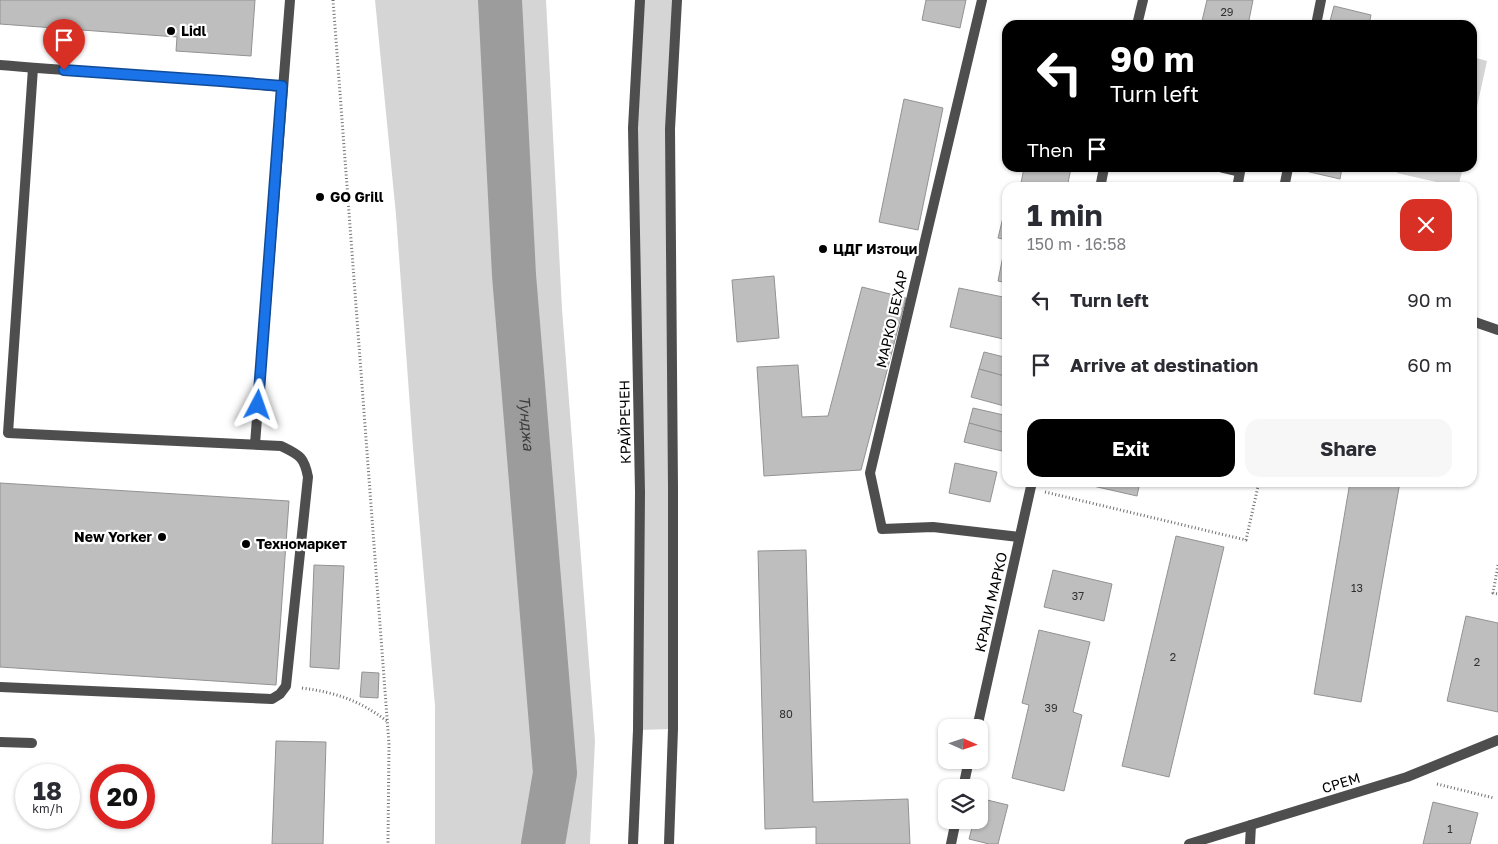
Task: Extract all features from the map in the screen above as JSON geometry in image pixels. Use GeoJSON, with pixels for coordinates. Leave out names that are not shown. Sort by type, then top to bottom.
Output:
{"type":"FeatureCollection","features":[{"type":"Feature","properties":{"kind":"street"},"geometry":{"type":"LineString","coordinates":[[255,444],[290,0]]}},
{"type":"Feature","properties":{"kind":"street","name":"КРАЙРЕЧЕН"},"geometry":{"type":"LineString","coordinates":[[633,844],[638,730],[640,492],[633,128],[640,0]]}},
{"type":"Feature","properties":{"kind":"street"},"geometry":{"type":"LineString","coordinates":[[669,844],[673,729],[670,129],[677,0]]}},
{"type":"Feature","properties":{"kind":"street","name":"МАРКО БЕХАР"},"geometry":{"type":"LineString","coordinates":[[982,0],[870,473],[882,528],[933,527],[1019,537]]}},
{"type":"Feature","properties":{"kind":"street"},"geometry":{"type":"LineString","coordinates":[[1138,20],[1142,0]]}},
{"type":"Feature","properties":{"kind":"street"},"geometry":{"type":"LineString","coordinates":[[1317,20],[1321,0]]}},
{"type":"Feature","properties":{"kind":"street"},"geometry":{"type":"LineString","coordinates":[[0,65],[282,86]]}},
{"type":"Feature","properties":{"kind":"street"},"geometry":{"type":"LineString","coordinates":[[0,687],[272,699],[280,694],[286,686],[308,477],[305,464],[298,455],[281,446],[76,438],[8,433],[33,68]]}},
{"type":"Feature","properties":{"kind":"street"},"geometry":{"type":"LineString","coordinates":[[1477,323],[1498,330]]}},
{"type":"Feature","properties":{"kind":"street","name":"КРАЛИ МАРКО"},"geometry":{"type":"LineString","coordinates":[[979,719],[1031,487]]}},
{"type":"Feature","properties":{"kind":"street","name":"СРЕМ"},"geometry":{"type":"LineString","coordinates":[[1189,844],[1407,777],[1498,740]]}},
{"type":"Feature","properties":{"kind":"street"},"geometry":{"type":"LineString","coordinates":[[0,742],[32,743]]}},
{"type":"Feature","properties":{"kind":"street"},"geometry":{"type":"LineString","coordinates":[[1250,844],[1251,825]]}},
{"type":"Feature","properties":{"kind":"street"},"geometry":{"type":"LineString","coordinates":[[951,844],[954,829]]}},
{"type":"Feature","properties":{"kind":"path"},"geometry":{"type":"LineString","coordinates":[[333,0],[388,721],[388,844]]}},
{"type":"Feature","properties":{"kind":"path"},"geometry":{"type":"LineString","coordinates":[[1035,487],[1246,540],[1258,487]]}},
{"type":"Feature","properties":{"kind":"path"},"geometry":{"type":"LineString","coordinates":[[1498,565],[1493,593],[1498,594]]}},
{"type":"Feature","properties":{"kind":"path"},"geometry":{"type":"LineString","coordinates":[[286,686],[318,690],[345,697],[368,708],[388,721]]}},
{"type":"Feature","properties":{"kind":"path"},"geometry":{"type":"LineString","coordinates":[[1436,784],[1494,798]]}},
{"type":"Feature","properties":{"kind":"shaded area"},"geometry":{"type":"Polygon","coordinates":[[[375,0],[546,0],[562,309],[595,741],[590,844],[435,844],[435,706],[413,448],[396,215],[375,0]]]}},
{"type":"Feature","properties":{"kind":"shaded area"},"geometry":{"type":"Polygon","coordinates":[[[640,0],[677,0],[670,129],[673,729],[638,730],[633,128],[640,0]]]}},
{"type":"Feature","properties":{"kind":"shaded area"},"geometry":{"type":"Polygon","coordinates":[[[1477,58],[1487,61],[1477,107],[1477,58]]]}},
{"type":"Feature","properties":{"kind":"shaded area"},"geometry":{"type":"Polygon","coordinates":[[[1462,172],[1459,182],[1436,182],[1397,173],[1462,172]]]}},
{"type":"Feature","properties":{"kind":"building","name":"Lidl"},"geometry":{"type":"Polygon","coordinates":[[[0,0],[255,0],[251,56],[176,51],[177,37],[0,24],[0,0]]]}},
{"type":"Feature","properties":{"kind":"building"},"geometry":{"type":"Polygon","coordinates":[[[926,0],[966,0],[960,28],[922,20],[926,0]]]}},
{"type":"Feature","properties":{"kind":"building"},"geometry":{"type":"Polygon","coordinates":[[[1207,0],[1253,0],[1249,20],[1202,20],[1207,0]]]}},
{"type":"Feature","properties":{"kind":"building"},"geometry":{"type":"Polygon","coordinates":[[[1334,6],[1371,15],[1370,20],[1330,20],[1334,6]]]}},
{"type":"Feature","properties":{"kind":"building"},"geometry":{"type":"Polygon","coordinates":[[[904,99],[943,108],[918,230],[879,222],[904,99]]]}},
{"type":"Feature","properties":{"kind":"building"},"geometry":{"type":"Polygon","coordinates":[[[1023,172],[1070,172],[1068,182],[1021,182],[1023,172]]]}},
{"type":"Feature","properties":{"kind":"building"},"geometry":{"type":"Polygon","coordinates":[[[1310,172],[1341,172],[1340,179],[1310,172]]]}},
{"type":"Feature","properties":{"kind":"building"},"geometry":{"type":"Polygon","coordinates":[[[1002,222],[1002,239],[998,238],[1002,222]]]}},
{"type":"Feature","properties":{"kind":"building"},"geometry":{"type":"Polygon","coordinates":[[[1002,261],[1002,282],[998,281],[1002,261]]]}},
{"type":"Feature","properties":{"kind":"building"},"geometry":{"type":"Polygon","coordinates":[[[774,276],[779,338],[737,342],[732,280],[774,276]]]}},
{"type":"Feature","properties":{"kind":"building"},"geometry":{"type":"Polygon","coordinates":[[[862,287],[906,298],[861,470],[764,476],[757,367],[798,365],[802,417],[828,416],[862,287]]]}},
{"type":"Feature","properties":{"kind":"building"},"geometry":{"type":"Polygon","coordinates":[[[959,288],[1002,297],[1002,339],[950,327],[959,288]]]}},
{"type":"Feature","properties":{"kind":"building"},"geometry":{"type":"Polygon","coordinates":[[[984,352],[1002,356],[1002,375],[979,369],[984,352]]]}},
{"type":"Feature","properties":{"kind":"building"},"geometry":{"type":"Polygon","coordinates":[[[979,369],[1002,375],[1002,405],[971,397],[979,369]]]}},
{"type":"Feature","properties":{"kind":"building"},"geometry":{"type":"Polygon","coordinates":[[[973,408],[1002,415],[1002,432],[969,423],[973,408]]]}},
{"type":"Feature","properties":{"kind":"building"},"geometry":{"type":"Polygon","coordinates":[[[969,423],[1002,432],[1002,451],[964,442],[969,423]]]}},
{"type":"Feature","properties":{"kind":"building"},"geometry":{"type":"Polygon","coordinates":[[[955,463],[997,472],[990,502],[949,493],[955,463]]]}},
{"type":"Feature","properties":{"kind":"building"},"geometry":{"type":"Polygon","coordinates":[[[0,483],[289,501],[276,685],[0,667],[0,483]]]}},
{"type":"Feature","properties":{"kind":"building"},"geometry":{"type":"Polygon","coordinates":[[[1097,487],[1139,487],[1137,496],[1097,487]]]}},
{"type":"Feature","properties":{"kind":"building"},"geometry":{"type":"Polygon","coordinates":[[[1349,487],[1399,487],[1361,702],[1314,694],[1349,487]]]}},
{"type":"Feature","properties":{"kind":"building"},"geometry":{"type":"Polygon","coordinates":[[[1176,536],[1224,547],[1169,777],[1122,766],[1176,536]]]}},
{"type":"Feature","properties":{"kind":"building"},"geometry":{"type":"Polygon","coordinates":[[[806,550],[813,802],[908,799],[910,844],[816,844],[816,827],[765,829],[758,551],[806,550]]]}},
{"type":"Feature","properties":{"kind":"building"},"geometry":{"type":"Polygon","coordinates":[[[314,565],[344,566],[339,669],[310,667],[314,565]]]}},
{"type":"Feature","properties":{"kind":"building"},"geometry":{"type":"Polygon","coordinates":[[[1053,570],[1112,584],[1104,621],[1044,607],[1053,570]]]}},
{"type":"Feature","properties":{"kind":"building"},"geometry":{"type":"Polygon","coordinates":[[[1466,616],[1498,623],[1498,712],[1447,701],[1466,616]]]}},
{"type":"Feature","properties":{"kind":"building"},"geometry":{"type":"Polygon","coordinates":[[[1039,630],[1090,642],[1073,712],[1082,715],[1064,791],[1012,778],[1029,705],[1022,703],[1039,630]]]}},
{"type":"Feature","properties":{"kind":"building"},"geometry":{"type":"Polygon","coordinates":[[[362,672],[379,673],[378,698],[360,697],[362,672]]]}},
{"type":"Feature","properties":{"kind":"building"},"geometry":{"type":"Polygon","coordinates":[[[276,741],[326,742],[323,844],[272,844],[276,741]]]}},
{"type":"Feature","properties":{"kind":"building"},"geometry":{"type":"Polygon","coordinates":[[[988,800],[1008,805],[998,844],[989,844],[969,839],[972,829],[988,829],[988,800]]]}},
{"type":"Feature","properties":{"kind":"building"},"geometry":{"type":"Polygon","coordinates":[[[1433,802],[1478,813],[1470,844],[1423,844],[1433,802]]]}},
{"type":"Feature","properties":{"kind":"waterway","name":"Тунджа"},"geometry":{"type":"LineString","coordinates":[[500,0],[514,275],[555,773],[543,844]]}},
{"type":"Feature","properties":{"kind":"place","name":"Lidl"},"geometry":{"type":"Point","coordinates":[171,31]}},
{"type":"Feature","properties":{"kind":"place","name":"GO Grill"},"geometry":{"type":"Point","coordinates":[320,197]}},
{"type":"Feature","properties":{"kind":"place","name":"ЦДГ Изтоци"},"geometry":{"type":"Point","coordinates":[823,249]}},
{"type":"Feature","properties":{"kind":"place","name":"New Yorker"},"geometry":{"type":"Point","coordinates":[162,537]}},
{"type":"Feature","properties":{"kind":"place","name":"Техномаркет"},"geometry":{"type":"Point","coordinates":[246,544]}},
{"type":"Feature","properties":{"kind":"route"},"geometry":{"type":"LineString","coordinates":[[64,70],[282,86],[258,405]]}}]}
